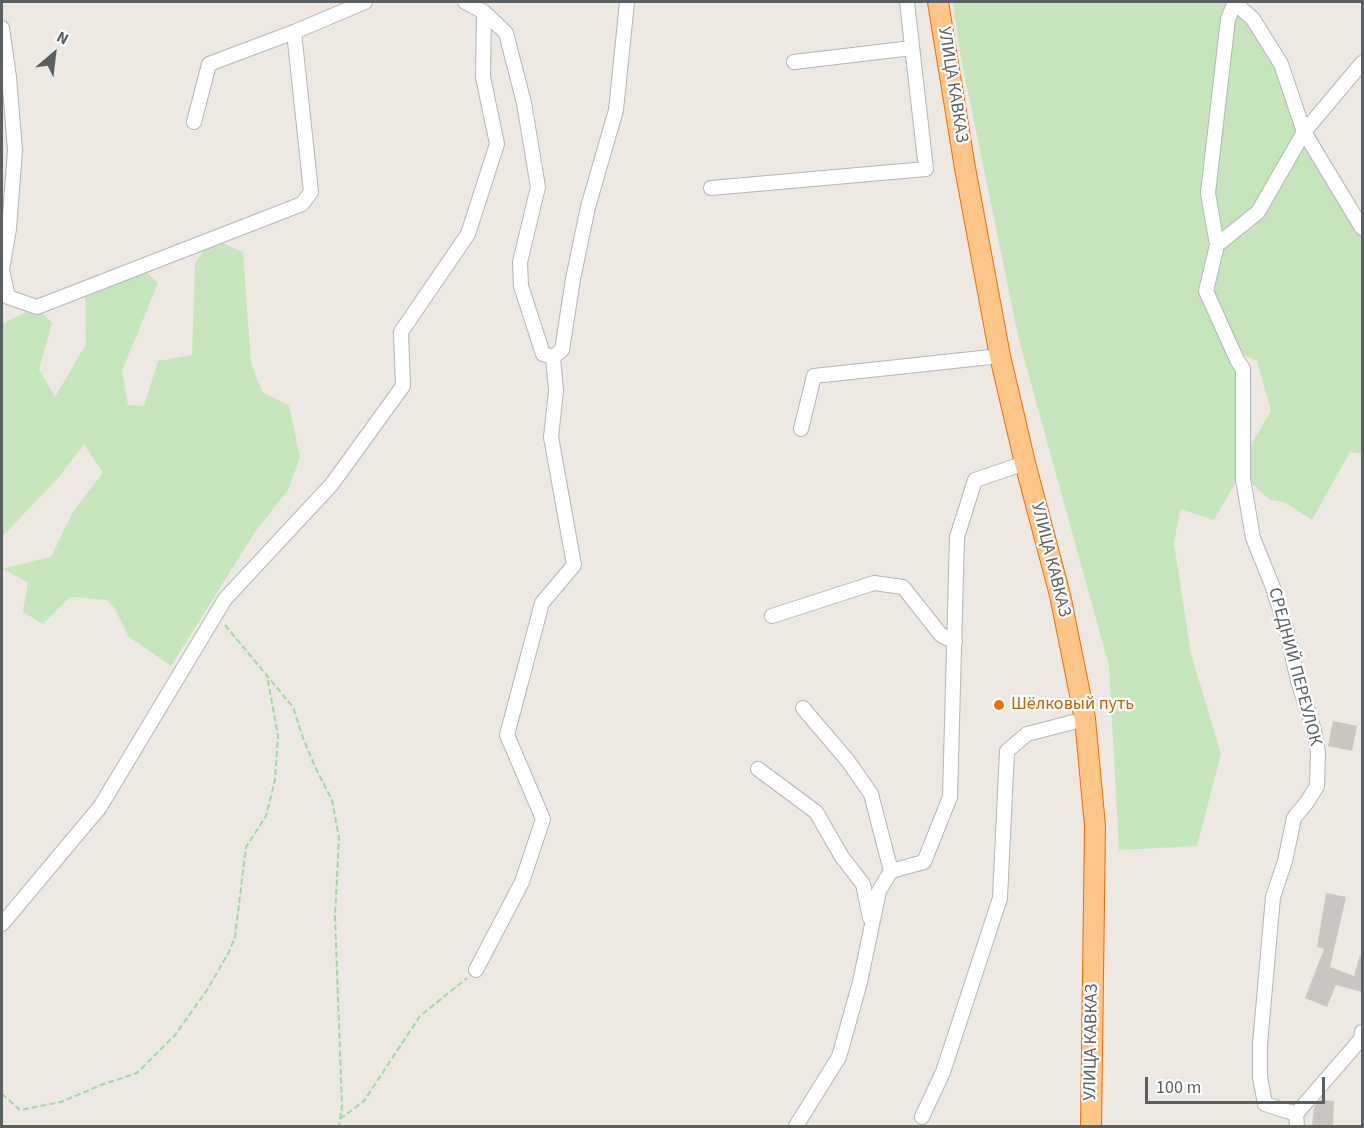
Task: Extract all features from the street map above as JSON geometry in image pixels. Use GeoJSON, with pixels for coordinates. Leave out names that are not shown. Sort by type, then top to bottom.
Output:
{"type":"FeatureCollection","features":[{"type":"Feature","properties":{"kind":"highway","name":"УЛИЦА КАВКАЗ"},"geometry":{"type":"LineString","coordinates":[[938,2],[1000,356],[1025,463],[1060,594],[1085,719],[1095,826],[1091,1126]]}},
{"type":"Feature","properties":{"kind":"street"},"geometry":{"type":"LineString","coordinates":[[194,122],[209,64],[365,2]]}},
{"type":"Feature","properties":{"kind":"street"},"geometry":{"type":"LineString","coordinates":[[465,2],[484,12],[506,33],[524,103],[538,187],[520,262],[521,286],[543,354],[553,357]]}},
{"type":"Feature","properties":{"kind":"street"},"geometry":{"type":"LineString","coordinates":[[553,357],[562,350],[573,279],[588,207],[616,110],[627,2]]}},
{"type":"Feature","properties":{"kind":"street"},"geometry":{"type":"LineString","coordinates":[[711,188],[926,169],[908,2]]}},
{"type":"Feature","properties":{"kind":"street"},"geometry":{"type":"LineString","coordinates":[[1362,63],[1304,132],[1258,212],[1217,245],[1208,193],[1228,20],[1235,2],[1253,19],[1281,64],[1304,132],[1362,228]]}},
{"type":"Feature","properties":{"kind":"street"},"geometry":{"type":"LineString","coordinates":[[2,924],[100,807],[225,599],[332,484],[403,386],[401,332],[468,234],[497,144],[483,77],[484,12]]}},
{"type":"Feature","properties":{"kind":"street"},"geometry":{"type":"LineString","coordinates":[[2,28],[15,150],[9,229],[2,270],[8,297],[37,307],[302,204],[311,192],[294,32]]}},
{"type":"Feature","properties":{"kind":"street"},"geometry":{"type":"LineString","coordinates":[[794,62],[912,48]]}},
{"type":"Feature","properties":{"kind":"street","name":"СРЕДНИЙ ПЕРЕУЛОК"},"geometry":{"type":"LineString","coordinates":[[1217,245],[1206,291],[1237,360],[1244,369],[1243,479],[1253,538],[1286,628],[1318,752],[1317,786],[1294,818],[1285,861],[1273,897],[1260,1044],[1260,1077],[1265,1104],[1296,1120]]}},
{"type":"Feature","properties":{"kind":"street"},"geometry":{"type":"LineString","coordinates":[[801,429],[814,376],[1000,356]]}},
{"type":"Feature","properties":{"kind":"street"},"geometry":{"type":"LineString","coordinates":[[476,970],[522,882],[543,819],[507,735],[542,603],[574,565],[551,437],[556,390],[553,357]]}},
{"type":"Feature","properties":{"kind":"street"},"geometry":{"type":"LineString","coordinates":[[796,1126],[839,1057],[860,982],[879,891],[891,871],[924,862],[950,797],[957,537],[975,480],[1025,463]]}},
{"type":"Feature","properties":{"kind":"street"},"geometry":{"type":"LineString","coordinates":[[772,616],[874,583],[903,587],[941,635],[955,642]]}},
{"type":"Feature","properties":{"kind":"street"},"geometry":{"type":"LineString","coordinates":[[803,708],[848,760],[871,794],[891,871]]}},
{"type":"Feature","properties":{"kind":"street"},"geometry":{"type":"LineString","coordinates":[[922,1117],[943,1072],[1000,898],[1007,751],[1028,734],[1085,719]]}},
{"type":"Feature","properties":{"kind":"street"},"geometry":{"type":"LineString","coordinates":[[758,769],[816,812],[842,857],[863,884],[872,926]]}},
{"type":"Feature","properties":{"kind":"street"},"geometry":{"type":"LineString","coordinates":[[1296,1120],[1360,1039],[1362,1032]]}},
{"type":"Feature","properties":{"kind":"path"},"geometry":{"type":"LineString","coordinates":[[216,614],[293,706],[307,748],[332,800],[339,838],[335,916],[342,1106],[339,1126]]}},
{"type":"Feature","properties":{"kind":"path"},"geometry":{"type":"LineString","coordinates":[[2,1094],[20,1110],[61,1102],[101,1085],[138,1073],[175,1035],[207,990],[235,937],[246,847],[266,816],[275,780],[278,736],[267,675]]}},
{"type":"Feature","properties":{"kind":"path"},"geometry":{"type":"LineString","coordinates":[[340,1119],[364,1101],[420,1016],[476,970]]}},
{"type":"Feature","properties":{"kind":"green space"},"geometry":{"type":"Polygon","coordinates":[[[953,2],[1226,2],[1207,140],[1203,195],[1209,251],[1198,290],[1237,368],[1241,473],[1214,520],[1180,509],[1174,544],[1191,654],[1221,754],[1197,846],[1119,850],[1109,666],[1019,340],[960,53],[953,2]]]}},
{"type":"Feature","properties":{"kind":"green space"},"geometry":{"type":"Polygon","coordinates":[[[1238,12],[1242,12],[1278,63],[1299,128],[1256,210],[1218,238],[1215,195],[1218,152],[1233,22],[1238,12]]]}},
{"type":"Feature","properties":{"kind":"green space"},"geometry":{"type":"Polygon","coordinates":[[[1306,144],[1362,235],[1362,454],[1350,452],[1312,520],[1284,502],[1270,500],[1249,481],[1251,445],[1271,411],[1257,361],[1240,353],[1216,301],[1214,281],[1219,249],[1260,214],[1300,145],[1306,144]]]}},
{"type":"Feature","properties":{"kind":"green space"},"geometry":{"type":"Polygon","coordinates":[[[213,239],[243,252],[251,364],[263,393],[289,405],[300,458],[288,490],[255,532],[171,666],[129,637],[115,609],[107,600],[70,597],[43,624],[23,612],[28,582],[2,569],[51,557],[74,510],[103,473],[84,444],[59,477],[2,537],[2,324],[37,307],[52,323],[39,369],[55,397],[86,344],[85,289],[141,267],[158,283],[122,371],[128,405],[144,406],[158,361],[192,355],[195,263],[213,239]]]}},
{"type":"Feature","properties":{"kind":"building"},"geometry":{"type":"Polygon","coordinates":[[[1333,721],[1357,726],[1352,751],[1328,746],[1333,721]]]}},
{"type":"Feature","properties":{"kind":"building"},"geometry":{"type":"Polygon","coordinates":[[[1326,893],[1346,897],[1330,967],[1354,976],[1360,955],[1362,956],[1362,992],[1336,985],[1327,1007],[1305,998],[1324,949],[1317,947],[1326,893]]]}},
{"type":"Feature","properties":{"kind":"building"},"geometry":{"type":"Polygon","coordinates":[[[1320,1100],[1334,1101],[1333,1126],[1312,1126],[1314,1107],[1320,1100]]]}},
{"type":"Feature","properties":{"kind":"place","name":"Шёлковый путь"},"geometry":{"type":"Point","coordinates":[999,705]}}]}
